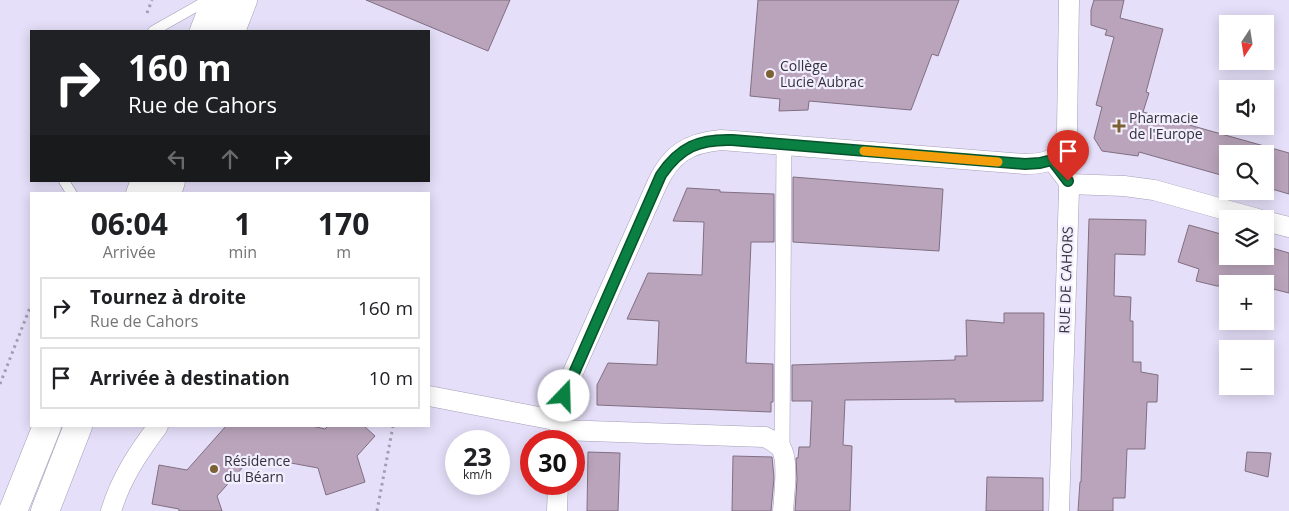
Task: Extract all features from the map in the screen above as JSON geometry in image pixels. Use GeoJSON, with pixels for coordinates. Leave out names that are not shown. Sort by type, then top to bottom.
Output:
{"type":"FeatureCollection","features":[{"type":"Feature","properties":{"kind":"main road"},"geometry":{"type":"LineString","coordinates":[[204,30],[216,0]]}},
{"type":"Feature","properties":{"kind":"main road"},"geometry":{"type":"LineString","coordinates":[[231,30],[243,0]]}},
{"type":"Feature","properties":{"kind":"main road"},"geometry":{"type":"LineString","coordinates":[[13,511],[47,427]]}},
{"type":"Feature","properties":{"kind":"main road"},"geometry":{"type":"LineString","coordinates":[[45,511],[78,427]]}},
{"type":"Feature","properties":{"kind":"street"},"geometry":{"type":"LineString","coordinates":[[560,430],[561,411],[566,388],[657,184],[672,160],[687,148],[704,142],[720,140],[1025,164],[1052,160],[1063,148],[1067,131],[1069,0]]}},
{"type":"Feature","properties":{"kind":"street"},"geometry":{"type":"LineString","coordinates":[[783,511],[785,460],[782,449],[784,145]]}},
{"type":"Feature","properties":{"kind":"street"},"geometry":{"type":"LineString","coordinates":[[1052,160],[1069,184],[1124,186],[1154,190],[1226,210]]}},
{"type":"Feature","properties":{"kind":"street","name":"RUE DE CAHORS"},"geometry":{"type":"LineString","coordinates":[[1060,511],[1069,184]]}},
{"type":"Feature","properties":{"kind":"street"},"geometry":{"type":"LineString","coordinates":[[1274,224],[1289,228]]}},
{"type":"Feature","properties":{"kind":"street"},"geometry":{"type":"LineString","coordinates":[[430,396],[556,430]]}},
{"type":"Feature","properties":{"kind":"street"},"geometry":{"type":"LineString","coordinates":[[111,511],[120,484],[128,468],[157,427]]}},
{"type":"Feature","properties":{"kind":"street"},"geometry":{"type":"LineString","coordinates":[[585,432],[760,436],[770,439],[782,449]]}},
{"type":"Feature","properties":{"kind":"street"},"geometry":{"type":"LineString","coordinates":[[557,511],[558,495]]}},
{"type":"Feature","properties":{"kind":"lane"},"geometry":{"type":"LineString","coordinates":[[155,30],[208,0]]}},
{"type":"Feature","properties":{"kind":"path"},"geometry":{"type":"LineString","coordinates":[[0,384],[30,308]]}},
{"type":"Feature","properties":{"kind":"path"},"geometry":{"type":"LineString","coordinates":[[377,511],[393,427]]}},
{"type":"Feature","properties":{"kind":"building"},"geometry":{"type":"Polygon","coordinates":[[[366,0],[510,0],[488,51],[366,0]]]}},
{"type":"Feature","properties":{"kind":"building"},"geometry":{"type":"Polygon","coordinates":[[[758,0],[959,0],[938,56],[932,54],[911,110],[809,101],[808,110],[779,111],[780,99],[750,96],[758,0]]]}},
{"type":"Feature","properties":{"kind":"building"},"geometry":{"type":"Polygon","coordinates":[[[1094,0],[1124,0],[1120,18],[1163,29],[1146,92],[1149,93],[1143,112],[1219,133],[1219,135],[1261,145],[1219,145],[1219,174],[1139,152],[1138,156],[1102,151],[1094,138],[1102,107],[1096,105],[1114,37],[1105,35],[1107,30],[1091,25],[1091,10],[1094,0]]]}},
{"type":"Feature","properties":{"kind":"building"},"geometry":{"type":"Polygon","coordinates":[[[1274,149],[1289,153],[1289,194],[1274,190],[1274,149]]]}},
{"type":"Feature","properties":{"kind":"building"},"geometry":{"type":"Polygon","coordinates":[[[793,177],[943,189],[939,251],[793,242],[793,177]]]}},
{"type":"Feature","properties":{"kind":"building"},"geometry":{"type":"Polygon","coordinates":[[[687,188],[720,190],[720,192],[774,194],[774,242],[751,242],[746,363],[773,364],[773,402],[771,402],[771,412],[597,405],[597,385],[608,363],[657,365],[659,321],[627,319],[648,273],[702,275],[704,222],[673,221],[687,188]]]}},
{"type":"Feature","properties":{"kind":"building"},"geometry":{"type":"Polygon","coordinates":[[[1089,219],[1146,220],[1145,255],[1115,254],[1114,296],[1131,297],[1130,321],[1133,321],[1133,362],[1141,362],[1141,372],[1158,375],[1157,402],[1147,402],[1145,449],[1127,449],[1125,498],[1113,498],[1113,511],[1078,511],[1081,482],[1089,219]]]}},
{"type":"Feature","properties":{"kind":"building"},"geometry":{"type":"Polygon","coordinates":[[[1189,225],[1219,233],[1219,265],[1274,265],[1274,249],[1289,253],[1289,293],[1274,289],[1274,275],[1219,275],[1219,286],[1196,281],[1199,269],[1178,262],[1189,225]]]}},
{"type":"Feature","properties":{"kind":"building"},"geometry":{"type":"Polygon","coordinates":[[[1004,313],[1044,313],[1043,401],[955,402],[955,399],[845,400],[843,445],[852,446],[850,511],[795,511],[796,458],[798,458],[799,447],[810,447],[812,401],[792,401],[792,365],[955,360],[955,356],[967,356],[966,320],[1004,323],[1004,313]]]}},
{"type":"Feature","properties":{"kind":"building","name":"Résidence du Béarn"},"geometry":{"type":"Polygon","coordinates":[[[225,427],[316,427],[325,429],[327,427],[365,427],[375,436],[357,456],[365,482],[326,495],[318,468],[253,456],[217,496],[222,511],[179,511],[179,509],[152,504],[159,465],[187,470],[225,427]]]}},
{"type":"Feature","properties":{"kind":"building"},"geometry":{"type":"Polygon","coordinates":[[[588,452],[620,453],[618,511],[587,511],[588,452]]]}},
{"type":"Feature","properties":{"kind":"building"},"geometry":{"type":"Polygon","coordinates":[[[1247,452],[1271,453],[1268,477],[1245,471],[1247,452]]]}},
{"type":"Feature","properties":{"kind":"building"},"geometry":{"type":"Polygon","coordinates":[[[733,456],[772,457],[774,478],[771,511],[732,511],[733,456]]]}},
{"type":"Feature","properties":{"kind":"building"},"geometry":{"type":"Polygon","coordinates":[[[987,477],[1043,478],[1043,511],[986,511],[987,477]]]}},
{"type":"Feature","properties":{"kind":"slow traffic"},"geometry":{"type":"LineString","coordinates":[[864,151],[998,162]]}},
{"type":"Feature","properties":{"kind":"place","name":"Collège Lucie Aubrac"},"geometry":{"type":"Point","coordinates":[770,74]}},
{"type":"Feature","properties":{"kind":"place","name":"Pharmacie de l'Europe"},"geometry":{"type":"Point","coordinates":[1119,126]}},
{"type":"Feature","properties":{"kind":"place","name":"Résidence du Béarn"},"geometry":{"type":"Point","coordinates":[214,469]}},
{"type":"Feature","properties":{"kind":"route"},"geometry":{"type":"LineString","coordinates":[[564,396],[661,175],[679,153],[696,144],[732,140],[1025,164],[1052,160],[1068,181]]}}]}
